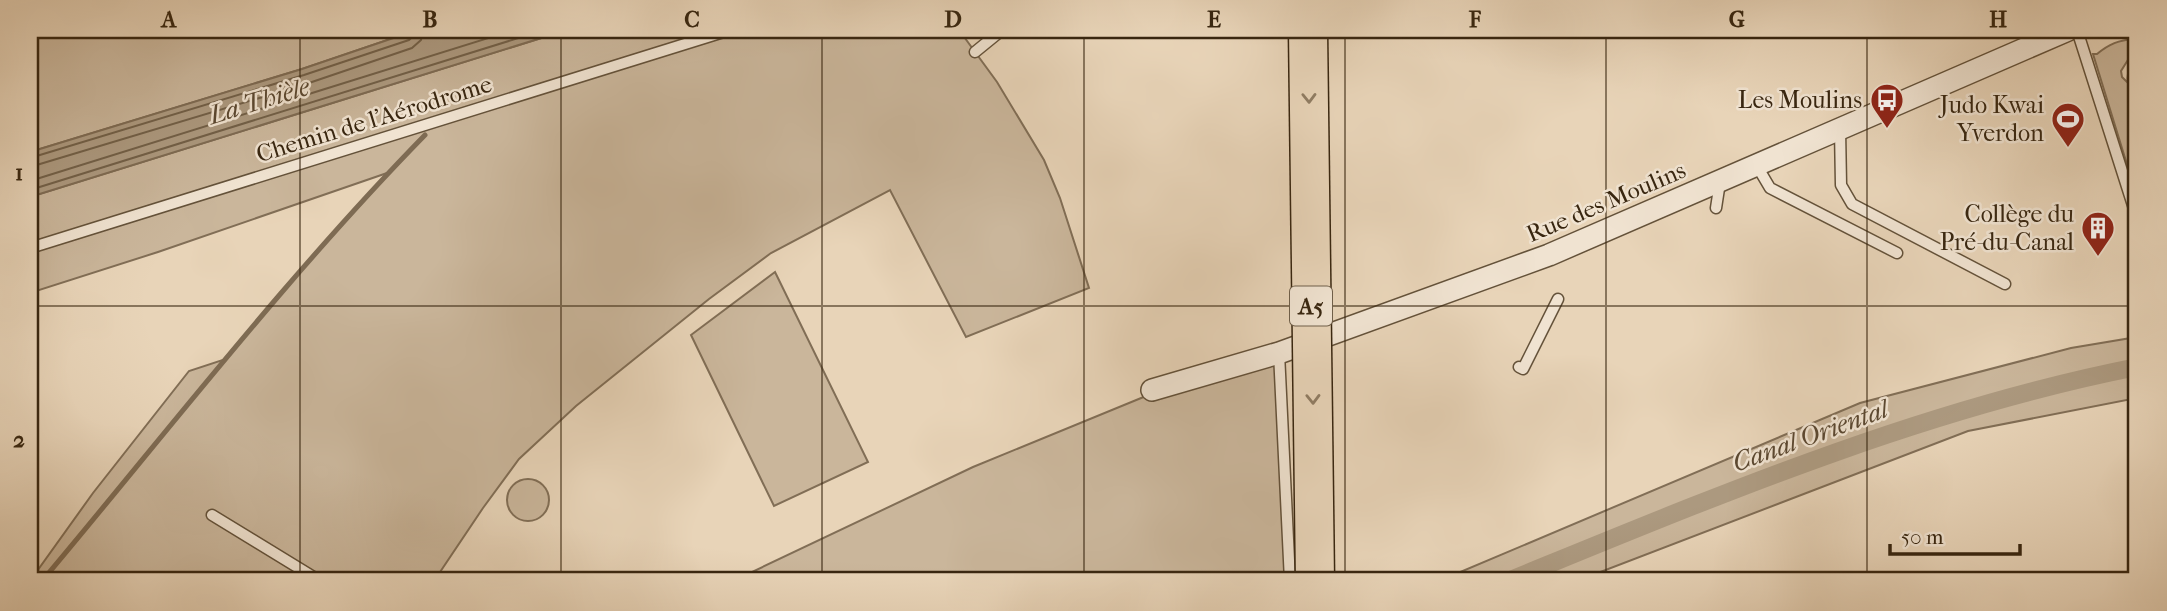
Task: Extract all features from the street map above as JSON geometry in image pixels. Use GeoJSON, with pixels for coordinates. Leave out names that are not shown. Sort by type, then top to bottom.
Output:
{"type":"FeatureCollection","features":[{"type":"Feature","properties":{"kind":"highway","name":"A5"},"geometry":{"type":"LineString","coordinates":[[1308,30],[1315,581]]}},
{"type":"Feature","properties":{"kind":"highway","name":"A5"},"geometry":{"type":"LineString","coordinates":[[1333,30],[1340,581]]}},
{"type":"Feature","properties":{"kind":"street","name":"Rue des Moulins"},"geometry":{"type":"LineString","coordinates":[[1152,390],[1279,353],[1549,255],[2068,30]]}},
{"type":"Feature","properties":{"kind":"lane","name":"Chemin de l'Aérodrome"},"geometry":{"type":"LineString","coordinates":[[30,248],[730,30]]}},
{"type":"Feature","properties":{"kind":"lane"},"geometry":{"type":"LineString","coordinates":[[975,52],[1002,30]]}},
{"type":"Feature","properties":{"kind":"lane"},"geometry":{"type":"LineString","coordinates":[[2077,30],[2137,218]]}},
{"type":"Feature","properties":{"kind":"lane"},"geometry":{"type":"LineString","coordinates":[[1840,129],[1841,185],[1852,204],[2005,284]]}},
{"type":"Feature","properties":{"kind":"lane"},"geometry":{"type":"LineString","coordinates":[[1757,166],[1770,188],[1897,253]]}},
{"type":"Feature","properties":{"kind":"lane"},"geometry":{"type":"LineString","coordinates":[[1716,208],[1720,182]]}},
{"type":"Feature","properties":{"kind":"lane"},"geometry":{"type":"LineString","coordinates":[[1520,367],[1523,369],[1558,299]]}},
{"type":"Feature","properties":{"kind":"lane"},"geometry":{"type":"LineString","coordinates":[[1279,353],[1290,581]]}},
{"type":"Feature","properties":{"kind":"lane"},"geometry":{"type":"LineString","coordinates":[[212,515],[320,581]]}},
{"type":"Feature","properties":{"kind":"shaded area"},"geometry":{"type":"Polygon","coordinates":[[[30,30],[417,30],[302,69],[30,152],[30,30]]]}},
{"type":"Feature","properties":{"kind":"shaded area"},"geometry":{"type":"Polygon","coordinates":[[[567,30],[959,30],[997,82],[1044,160],[1060,198],[1089,288],[966,337],[890,190],[771,253],[576,406],[519,459],[434,581],[30,581],[93,493],[189,371],[226,359],[278,296],[390,172],[30,293],[30,197],[567,30]]]}},
{"type":"Feature","properties":{"kind":"shaded area"},"geometry":{"type":"Polygon","coordinates":[[[2137,40],[2137,53],[2131,55],[2121,71],[2122,77],[2128,83],[2129,71],[2137,60],[2137,197],[2093,54],[2114,43],[2137,40]]]}},
{"type":"Feature","properties":{"kind":"shaded area"},"geometry":{"type":"Polygon","coordinates":[[[775,272],[868,462],[774,506],[691,335],[775,272]]]}},
{"type":"Feature","properties":{"kind":"shaded area"},"geometry":{"type":"Polygon","coordinates":[[[2137,337],[2137,398],[1968,431],[1577,581],[1439,581],[1860,403],[2071,348],[2137,337]]]}},
{"type":"Feature","properties":{"kind":"shaded area"},"geometry":{"type":"Polygon","coordinates":[[[1279,353],[1290,581],[733,581],[973,467],[1146,396],[1279,353]]]}},
{"type":"Feature","properties":{"kind":"shaded area"},"geometry":{"type":"Polygon","coordinates":[[[528,479],[543,485],[549,500],[543,515],[528,521],[513,515],[507,500],[513,485],[528,479]]]}},
{"type":"Feature","properties":{"kind":"water","name":"La Thièle"},"geometry":{"type":"Polygon","coordinates":[[[417,30],[567,30],[30,197],[30,152],[302,69],[417,30]]]}},
{"type":"Feature","properties":{"kind":"waterway"},"geometry":{"type":"LineString","coordinates":[[42,581],[277,298],[374,188],[425,135]]}},
{"type":"Feature","properties":{"kind":"waterway","name":"Canal Oriental"},"geometry":{"type":"LineString","coordinates":[[1508,581],[1740,488],[1896,431],[2056,385],[2137,367]]}},
{"type":"Feature","properties":{"kind":"place","name":"Les Moulins"},"geometry":{"type":"Point","coordinates":[1887,130]}},
{"type":"Feature","properties":{"kind":"place","name":"Judo Kwai Yverdon"},"geometry":{"type":"Point","coordinates":[2068,149]}},
{"type":"Feature","properties":{"kind":"place","name":"Collège du Pré-du-Canal"},"geometry":{"type":"Point","coordinates":[2098,258]}}]}
